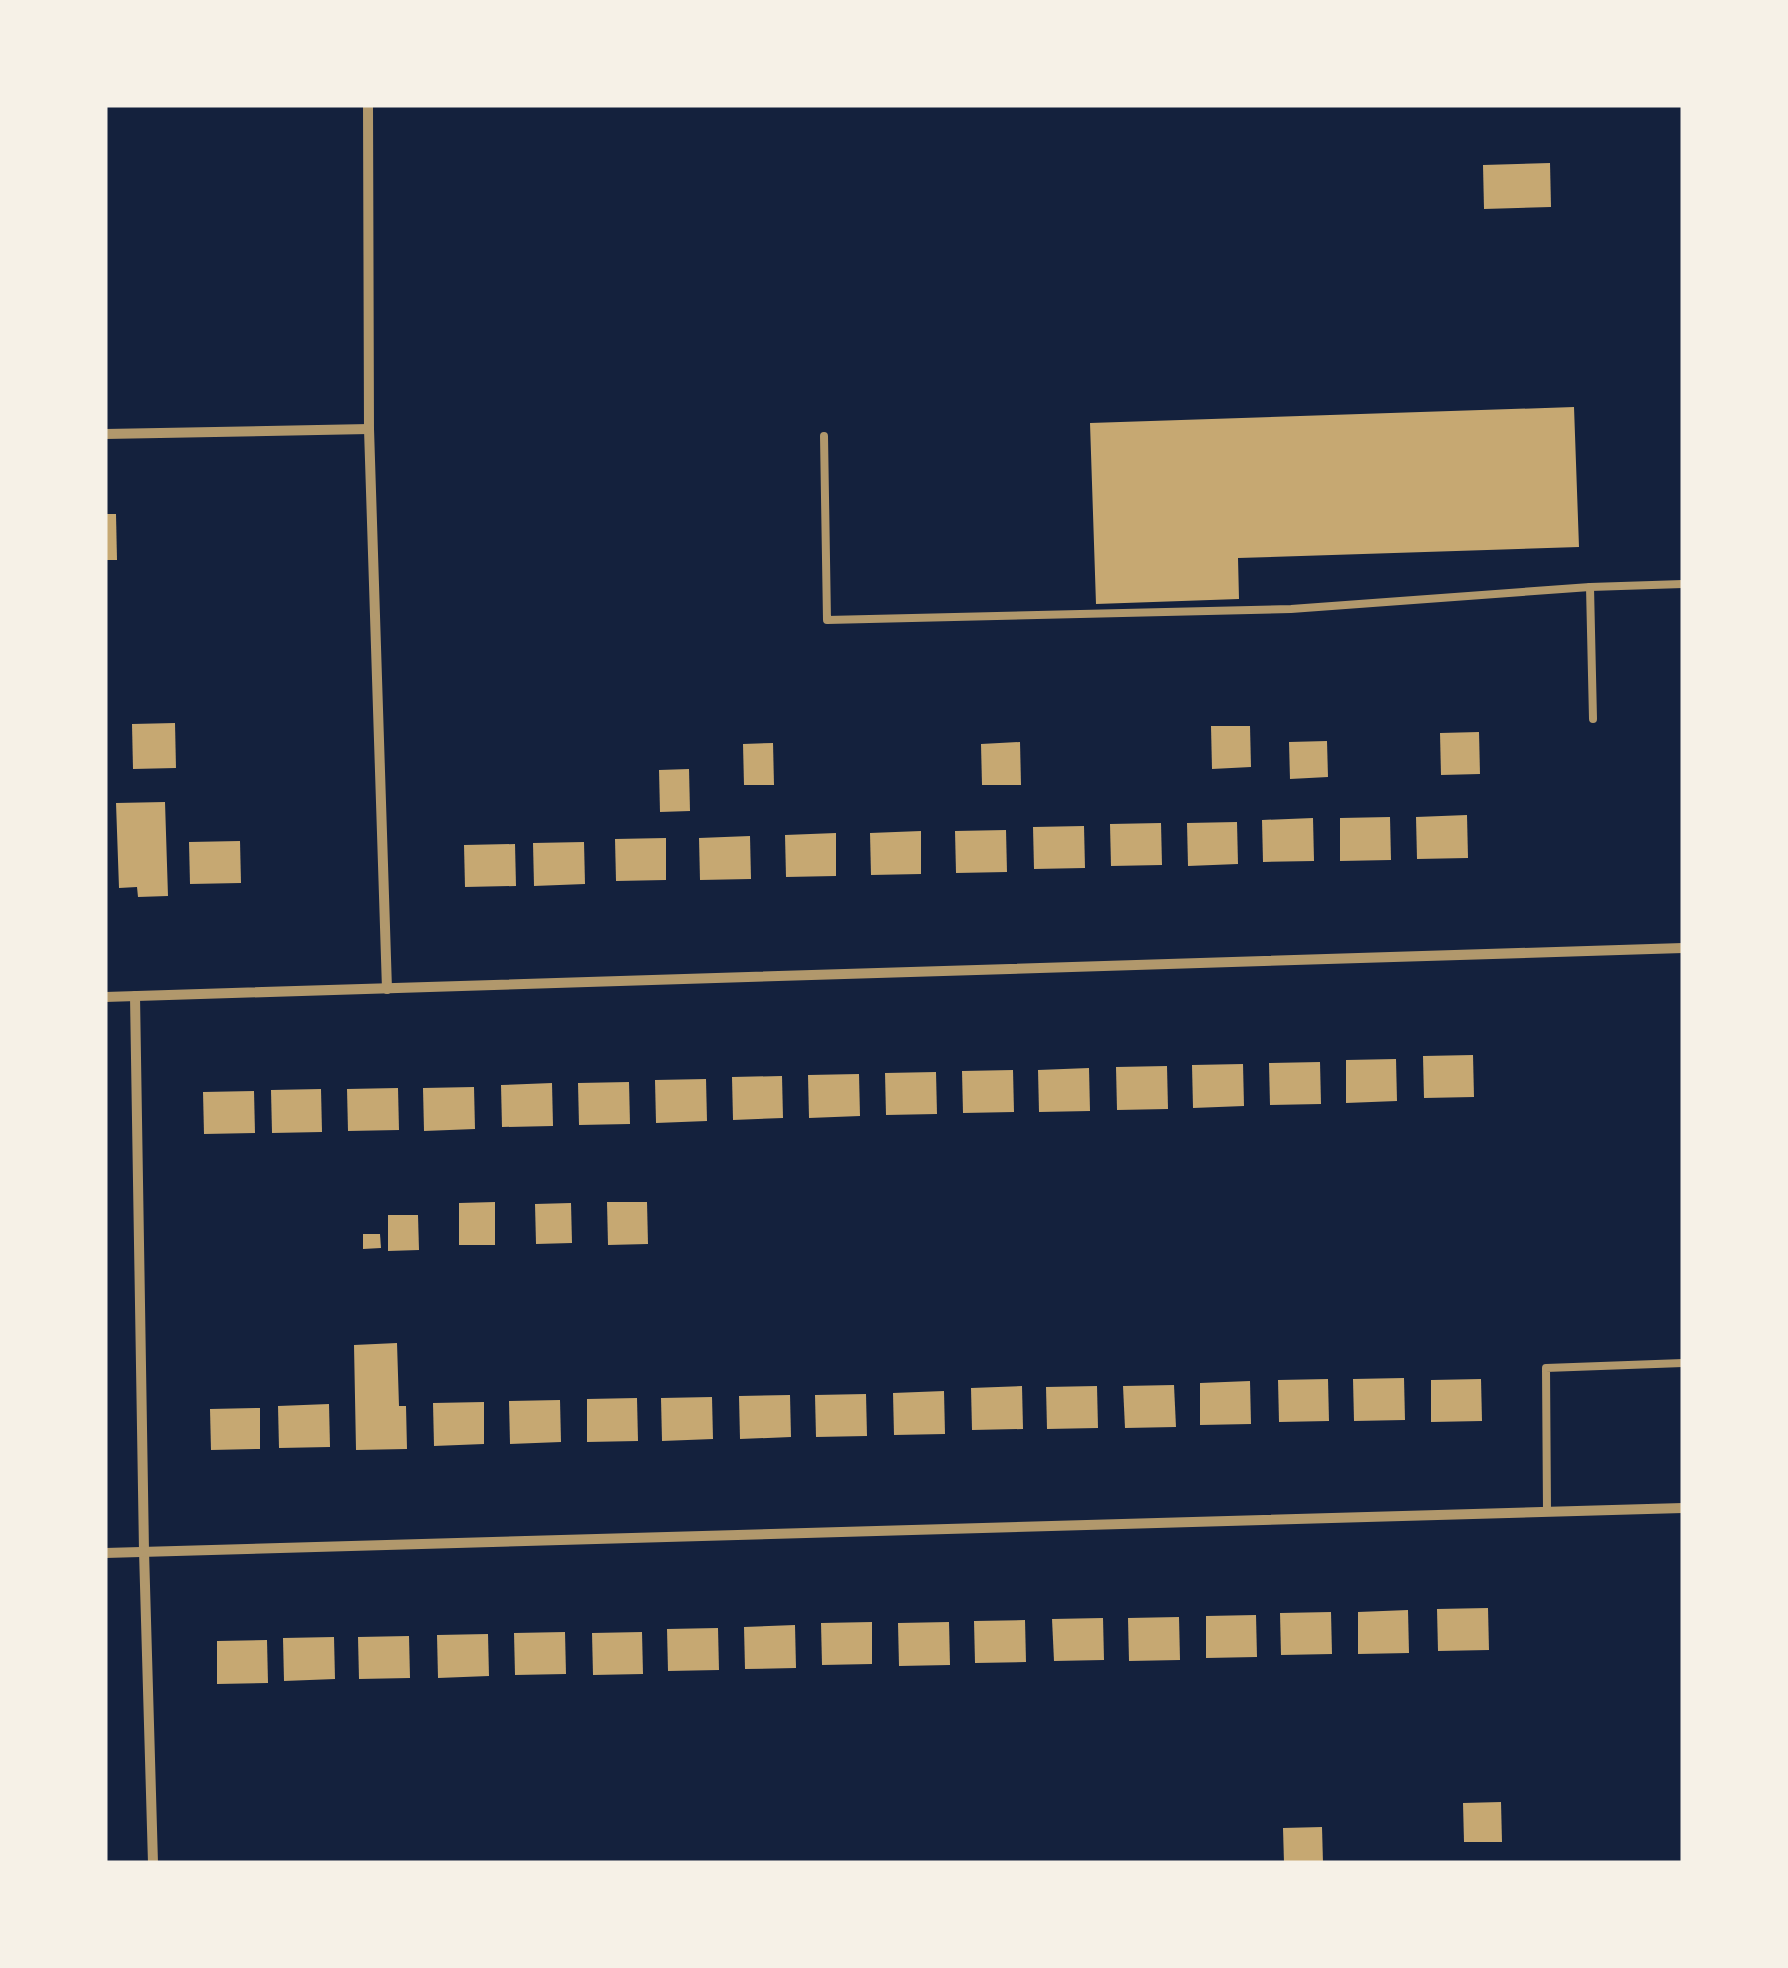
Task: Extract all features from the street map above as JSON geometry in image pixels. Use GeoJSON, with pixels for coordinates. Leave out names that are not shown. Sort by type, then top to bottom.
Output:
{"type":"FeatureCollection","features":[{"type":"Feature","properties":{"kind":"street"},"geometry":{"type":"LineString","coordinates":[[368,105],[370,429],[388,989]]}},
{"type":"Feature","properties":{"kind":"street"},"geometry":{"type":"LineString","coordinates":[[105,434],[370,429]]}},
{"type":"Feature","properties":{"kind":"street"},"geometry":{"type":"LineString","coordinates":[[105,997],[1683,948]]}},
{"type":"Feature","properties":{"kind":"street"},"geometry":{"type":"LineString","coordinates":[[135,996],[153,1863]]}},
{"type":"Feature","properties":{"kind":"street"},"geometry":{"type":"LineString","coordinates":[[105,1552],[1683,1508]]}},
{"type":"Feature","properties":{"kind":"lane"},"geometry":{"type":"LineString","coordinates":[[824,436],[827,620],[1291,609],[1683,584]]}},
{"type":"Feature","properties":{"kind":"lane"},"geometry":{"type":"LineString","coordinates":[[1590,587],[1593,720]]}},
{"type":"Feature","properties":{"kind":"lane"},"geometry":{"type":"LineString","coordinates":[[1548,1512],[1546,1368],[1683,1363]]}},
{"type":"Feature","properties":{"kind":"building"},"geometry":{"type":"Polygon","coordinates":[[[1550,163],[1551,207],[1484,209],[1483,165],[1550,163]]]}},
{"type":"Feature","properties":{"kind":"building"},"geometry":{"type":"Polygon","coordinates":[[[1574,407],[1579,547],[1238,558],[1239,599],[1096,604],[1090,423],[1574,407]]]}},
{"type":"Feature","properties":{"kind":"building"},"geometry":{"type":"Polygon","coordinates":[[[105,514],[116,514],[117,560],[105,560],[105,514]]]}},
{"type":"Feature","properties":{"kind":"building"},"geometry":{"type":"Polygon","coordinates":[[[175,723],[176,768],[133,769],[132,724],[175,723]]]}},
{"type":"Feature","properties":{"kind":"building"},"geometry":{"type":"Polygon","coordinates":[[[1211,726],[1250,726],[1251,767],[1212,769],[1211,726]]]}},
{"type":"Feature","properties":{"kind":"building"},"geometry":{"type":"Polygon","coordinates":[[[1479,732],[1480,774],[1441,775],[1440,733],[1479,732]]]}},
{"type":"Feature","properties":{"kind":"building"},"geometry":{"type":"Polygon","coordinates":[[[1327,741],[1328,777],[1290,779],[1289,742],[1327,741]]]}},
{"type":"Feature","properties":{"kind":"building"},"geometry":{"type":"Polygon","coordinates":[[[1020,742],[1021,785],[982,785],[981,744],[1020,742]]]}},
{"type":"Feature","properties":{"kind":"building"},"geometry":{"type":"Polygon","coordinates":[[[773,743],[774,785],[744,785],[743,744],[773,743]]]}},
{"type":"Feature","properties":{"kind":"building"},"geometry":{"type":"Polygon","coordinates":[[[689,769],[690,811],[660,812],[659,770],[689,769]]]}},
{"type":"Feature","properties":{"kind":"building"},"geometry":{"type":"Polygon","coordinates":[[[165,802],[168,896],[138,897],[137,887],[119,888],[116,803],[165,802]]]}},
{"type":"Feature","properties":{"kind":"building"},"geometry":{"type":"Polygon","coordinates":[[[1467,815],[1468,858],[1417,859],[1416,817],[1467,815]]]}},
{"type":"Feature","properties":{"kind":"building"},"geometry":{"type":"Polygon","coordinates":[[[1390,817],[1391,860],[1340,861],[1340,818],[1390,817]]]}},
{"type":"Feature","properties":{"kind":"building"},"geometry":{"type":"Polygon","coordinates":[[[1313,818],[1314,861],[1263,862],[1262,820],[1313,818]]]}},
{"type":"Feature","properties":{"kind":"building"},"geometry":{"type":"Polygon","coordinates":[[[1237,822],[1238,864],[1188,866],[1187,823],[1237,822]]]}},
{"type":"Feature","properties":{"kind":"building"},"geometry":{"type":"Polygon","coordinates":[[[1161,823],[1162,865],[1111,866],[1110,824],[1161,823]]]}},
{"type":"Feature","properties":{"kind":"building"},"geometry":{"type":"Polygon","coordinates":[[[1084,826],[1085,868],[1034,869],[1033,827],[1084,826]]]}},
{"type":"Feature","properties":{"kind":"building"},"geometry":{"type":"Polygon","coordinates":[[[1006,830],[1007,872],[956,873],[955,831],[1006,830]]]}},
{"type":"Feature","properties":{"kind":"building"},"geometry":{"type":"Polygon","coordinates":[[[921,831],[921,874],[871,875],[870,833],[921,831]]]}},
{"type":"Feature","properties":{"kind":"building"},"geometry":{"type":"Polygon","coordinates":[[[836,833],[836,876],[786,877],[785,835],[836,833]]]}},
{"type":"Feature","properties":{"kind":"building"},"geometry":{"type":"Polygon","coordinates":[[[750,836],[751,879],[700,880],[699,838],[750,836]]]}},
{"type":"Feature","properties":{"kind":"building"},"geometry":{"type":"Polygon","coordinates":[[[666,838],[666,880],[616,881],[615,839],[666,838]]]}},
{"type":"Feature","properties":{"kind":"building"},"geometry":{"type":"Polygon","coordinates":[[[240,841],[241,883],[190,884],[189,842],[240,841]]]}},
{"type":"Feature","properties":{"kind":"building"},"geometry":{"type":"Polygon","coordinates":[[[584,842],[585,884],[534,886],[533,843],[584,842]]]}},
{"type":"Feature","properties":{"kind":"building"},"geometry":{"type":"Polygon","coordinates":[[[515,844],[516,886],[465,887],[464,845],[515,844]]]}},
{"type":"Feature","properties":{"kind":"building"},"geometry":{"type":"Polygon","coordinates":[[[1473,1055],[1474,1097],[1424,1098],[1423,1056],[1473,1055]]]}},
{"type":"Feature","properties":{"kind":"building"},"geometry":{"type":"Polygon","coordinates":[[[1396,1059],[1397,1101],[1346,1103],[1346,1060],[1396,1059]]]}},
{"type":"Feature","properties":{"kind":"building"},"geometry":{"type":"Polygon","coordinates":[[[1320,1062],[1321,1104],[1270,1105],[1269,1063],[1320,1062]]]}},
{"type":"Feature","properties":{"kind":"building"},"geometry":{"type":"Polygon","coordinates":[[[1243,1064],[1244,1106],[1193,1108],[1192,1065],[1243,1064]]]}},
{"type":"Feature","properties":{"kind":"building"},"geometry":{"type":"Polygon","coordinates":[[[1167,1066],[1168,1109],[1117,1110],[1116,1067],[1167,1066]]]}},
{"type":"Feature","properties":{"kind":"building"},"geometry":{"type":"Polygon","coordinates":[[[1089,1068],[1090,1111],[1039,1112],[1038,1070],[1089,1068]]]}},
{"type":"Feature","properties":{"kind":"building"},"geometry":{"type":"Polygon","coordinates":[[[1013,1070],[1014,1112],[963,1113],[962,1071],[1013,1070]]]}},
{"type":"Feature","properties":{"kind":"building"},"geometry":{"type":"Polygon","coordinates":[[[936,1072],[937,1114],[886,1115],[885,1073],[936,1072]]]}},
{"type":"Feature","properties":{"kind":"building"},"geometry":{"type":"Polygon","coordinates":[[[859,1074],[860,1116],[809,1118],[808,1075],[859,1074]]]}},
{"type":"Feature","properties":{"kind":"building"},"geometry":{"type":"Polygon","coordinates":[[[782,1076],[783,1118],[733,1120],[732,1077],[782,1076]]]}},
{"type":"Feature","properties":{"kind":"building"},"geometry":{"type":"Polygon","coordinates":[[[706,1079],[707,1121],[656,1123],[655,1080],[706,1079]]]}},
{"type":"Feature","properties":{"kind":"building"},"geometry":{"type":"Polygon","coordinates":[[[629,1082],[630,1124],[579,1125],[578,1083],[629,1082]]]}},
{"type":"Feature","properties":{"kind":"building"},"geometry":{"type":"Polygon","coordinates":[[[552,1083],[553,1126],[502,1127],[501,1085],[552,1083]]]}},
{"type":"Feature","properties":{"kind":"building"},"geometry":{"type":"Polygon","coordinates":[[[474,1087],[475,1129],[424,1131],[423,1088],[474,1087]]]}},
{"type":"Feature","properties":{"kind":"building"},"geometry":{"type":"Polygon","coordinates":[[[398,1088],[399,1130],[348,1131],[347,1089],[398,1088]]]}},
{"type":"Feature","properties":{"kind":"building"},"geometry":{"type":"Polygon","coordinates":[[[321,1089],[322,1132],[272,1133],[271,1090],[321,1089]]]}},
{"type":"Feature","properties":{"kind":"building"},"geometry":{"type":"Polygon","coordinates":[[[254,1091],[255,1133],[204,1134],[203,1092],[254,1091]]]}},
{"type":"Feature","properties":{"kind":"building"},"geometry":{"type":"Polygon","coordinates":[[[495,1202],[495,1245],[459,1245],[459,1203],[495,1202]]]}},
{"type":"Feature","properties":{"kind":"building"},"geometry":{"type":"Polygon","coordinates":[[[607,1202],[647,1202],[648,1244],[608,1245],[607,1202]]]}},
{"type":"Feature","properties":{"kind":"building"},"geometry":{"type":"Polygon","coordinates":[[[571,1203],[572,1243],[536,1244],[535,1204],[571,1203]]]}},
{"type":"Feature","properties":{"kind":"building"},"geometry":{"type":"Polygon","coordinates":[[[388,1215],[418,1215],[419,1250],[388,1251],[388,1215]]]}},
{"type":"Feature","properties":{"kind":"building"},"geometry":{"type":"Polygon","coordinates":[[[363,1234],[380,1234],[381,1248],[363,1249],[363,1234]]]}},
{"type":"Feature","properties":{"kind":"building"},"geometry":{"type":"Polygon","coordinates":[[[397,1343],[399,1406],[406,1406],[407,1449],[356,1450],[354,1345],[397,1343]]]}},
{"type":"Feature","properties":{"kind":"building"},"geometry":{"type":"Polygon","coordinates":[[[1404,1378],[1405,1420],[1354,1421],[1353,1379],[1404,1378]]]}},
{"type":"Feature","properties":{"kind":"building"},"geometry":{"type":"Polygon","coordinates":[[[1328,1379],[1329,1421],[1279,1422],[1278,1380],[1328,1379]]]}},
{"type":"Feature","properties":{"kind":"building"},"geometry":{"type":"Polygon","coordinates":[[[1481,1379],[1482,1421],[1431,1422],[1431,1380],[1481,1379]]]}},
{"type":"Feature","properties":{"kind":"building"},"geometry":{"type":"Polygon","coordinates":[[[1250,1381],[1251,1424],[1200,1425],[1200,1383],[1250,1381]]]}},
{"type":"Feature","properties":{"kind":"building"},"geometry":{"type":"Polygon","coordinates":[[[1174,1385],[1176,1427],[1125,1428],[1123,1386],[1174,1385]]]}},
{"type":"Feature","properties":{"kind":"building"},"geometry":{"type":"Polygon","coordinates":[[[1022,1386],[1023,1429],[972,1430],[971,1388],[1022,1386]]]}},
{"type":"Feature","properties":{"kind":"building"},"geometry":{"type":"Polygon","coordinates":[[[1097,1386],[1098,1428],[1047,1429],[1046,1387],[1097,1386]]]}},
{"type":"Feature","properties":{"kind":"building"},"geometry":{"type":"Polygon","coordinates":[[[944,1391],[945,1434],[894,1435],[893,1393],[944,1391]]]}},
{"type":"Feature","properties":{"kind":"building"},"geometry":{"type":"Polygon","coordinates":[[[866,1394],[867,1436],[816,1437],[815,1395],[866,1394]]]}},
{"type":"Feature","properties":{"kind":"building"},"geometry":{"type":"Polygon","coordinates":[[[790,1395],[791,1437],[740,1439],[739,1396],[790,1395]]]}},
{"type":"Feature","properties":{"kind":"building"},"geometry":{"type":"Polygon","coordinates":[[[712,1397],[713,1439],[662,1441],[661,1398],[712,1397]]]}},
{"type":"Feature","properties":{"kind":"building"},"geometry":{"type":"Polygon","coordinates":[[[637,1398],[638,1441],[587,1442],[587,1399],[637,1398]]]}},
{"type":"Feature","properties":{"kind":"building"},"geometry":{"type":"Polygon","coordinates":[[[560,1400],[561,1442],[510,1444],[509,1401],[560,1400]]]}},
{"type":"Feature","properties":{"kind":"building"},"geometry":{"type":"Polygon","coordinates":[[[484,1402],[484,1444],[434,1446],[433,1403],[484,1402]]]}},
{"type":"Feature","properties":{"kind":"building"},"geometry":{"type":"Polygon","coordinates":[[[329,1404],[330,1447],[279,1448],[278,1406],[329,1404]]]}},
{"type":"Feature","properties":{"kind":"building"},"geometry":{"type":"Polygon","coordinates":[[[260,1408],[260,1449],[211,1450],[210,1409],[260,1408]]]}},
{"type":"Feature","properties":{"kind":"building"},"geometry":{"type":"Polygon","coordinates":[[[1488,1608],[1489,1650],[1438,1651],[1437,1609],[1488,1608]]]}},
{"type":"Feature","properties":{"kind":"building"},"geometry":{"type":"Polygon","coordinates":[[[1408,1610],[1409,1653],[1358,1654],[1358,1612],[1408,1610]]]}},
{"type":"Feature","properties":{"kind":"building"},"geometry":{"type":"Polygon","coordinates":[[[1331,1612],[1332,1654],[1281,1655],[1280,1613],[1331,1612]]]}},
{"type":"Feature","properties":{"kind":"building"},"geometry":{"type":"Polygon","coordinates":[[[1256,1615],[1257,1657],[1206,1658],[1206,1616],[1256,1615]]]}},
{"type":"Feature","properties":{"kind":"building"},"geometry":{"type":"Polygon","coordinates":[[[1179,1617],[1180,1660],[1129,1661],[1128,1618],[1179,1617]]]}},
{"type":"Feature","properties":{"kind":"building"},"geometry":{"type":"Polygon","coordinates":[[[1103,1618],[1104,1660],[1054,1661],[1052,1619],[1103,1618]]]}},
{"type":"Feature","properties":{"kind":"building"},"geometry":{"type":"Polygon","coordinates":[[[1025,1620],[1026,1662],[975,1663],[974,1621],[1025,1620]]]}},
{"type":"Feature","properties":{"kind":"building"},"geometry":{"type":"Polygon","coordinates":[[[872,1622],[872,1664],[822,1665],[821,1623],[872,1622]]]}},
{"type":"Feature","properties":{"kind":"building"},"geometry":{"type":"Polygon","coordinates":[[[949,1622],[950,1665],[899,1666],[898,1623],[949,1622]]]}},
{"type":"Feature","properties":{"kind":"building"},"geometry":{"type":"Polygon","coordinates":[[[795,1625],[796,1668],[745,1669],[744,1627],[795,1625]]]}},
{"type":"Feature","properties":{"kind":"building"},"geometry":{"type":"Polygon","coordinates":[[[718,1628],[719,1670],[668,1671],[667,1629],[718,1628]]]}},
{"type":"Feature","properties":{"kind":"building"},"geometry":{"type":"Polygon","coordinates":[[[565,1632],[566,1674],[515,1675],[514,1633],[565,1632]]]}},
{"type":"Feature","properties":{"kind":"building"},"geometry":{"type":"Polygon","coordinates":[[[642,1632],[643,1674],[593,1675],[592,1633],[642,1632]]]}},
{"type":"Feature","properties":{"kind":"building"},"geometry":{"type":"Polygon","coordinates":[[[488,1634],[489,1676],[438,1678],[437,1635],[488,1634]]]}},
{"type":"Feature","properties":{"kind":"building"},"geometry":{"type":"Polygon","coordinates":[[[409,1636],[410,1678],[359,1679],[358,1637],[409,1636]]]}},
{"type":"Feature","properties":{"kind":"building"},"geometry":{"type":"Polygon","coordinates":[[[334,1637],[335,1679],[284,1681],[283,1638],[334,1637]]]}},
{"type":"Feature","properties":{"kind":"building"},"geometry":{"type":"Polygon","coordinates":[[[267,1640],[268,1683],[217,1684],[217,1641],[267,1640]]]}},
{"type":"Feature","properties":{"kind":"building"},"geometry":{"type":"Polygon","coordinates":[[[1501,1802],[1502,1842],[1464,1842],[1463,1803],[1501,1802]]]}},
{"type":"Feature","properties":{"kind":"building"},"geometry":{"type":"Polygon","coordinates":[[[1322,1827],[1323,1863],[1284,1863],[1283,1828],[1322,1827]]]}}]}
